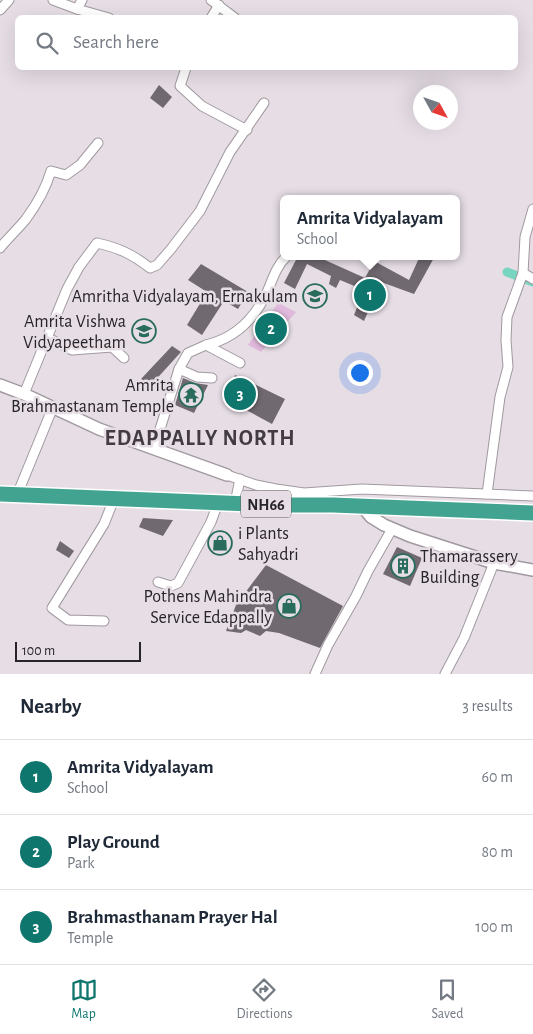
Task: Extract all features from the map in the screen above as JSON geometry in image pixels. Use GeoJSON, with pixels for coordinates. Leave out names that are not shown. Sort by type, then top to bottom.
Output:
{"type":"FeatureCollection","features":[{"type":"Feature","properties":{"kind":"highway","name":"NH66"},"geometry":{"type":"LineString","coordinates":[[0,494],[218,503],[302,499],[362,506],[533,514]]}},
{"type":"Feature","properties":{"kind":"street"},"geometry":{"type":"LineString","coordinates":[[0,10],[9,0]]}},
{"type":"Feature","properties":{"kind":"street"},"geometry":{"type":"LineString","coordinates":[[54,0],[98,15]]}},
{"type":"Feature","properties":{"kind":"street"},"geometry":{"type":"LineString","coordinates":[[77,9],[82,0]]}},
{"type":"Feature","properties":{"kind":"street"},"geometry":{"type":"LineString","coordinates":[[211,15],[215,3],[231,15]]}},
{"type":"Feature","properties":{"kind":"street"},"geometry":{"type":"LineString","coordinates":[[185,70],[180,86],[202,106],[247,130]]}},
{"type":"Feature","properties":{"kind":"street"},"geometry":{"type":"LineString","coordinates":[[24,394],[68,289],[79,267],[96,243],[119,248],[135,256],[150,268],[157,265],[182,236],[200,210],[230,152],[264,103]]}},
{"type":"Feature","properties":{"kind":"street"},"geometry":{"type":"LineString","coordinates":[[0,248],[35,206],[47,186],[51,171],[66,175],[80,166],[98,142]]}},
{"type":"Feature","properties":{"kind":"street"},"geometry":{"type":"LineString","coordinates":[[487,494],[500,397],[508,367],[507,317],[521,277],[525,237],[533,209]]}},
{"type":"Feature","properties":{"kind":"street"},"geometry":{"type":"LineString","coordinates":[[154,448],[179,369],[188,354],[206,345],[219,342],[238,331],[256,312],[283,260]]}},
{"type":"Feature","properties":{"kind":"street"},"geometry":{"type":"LineString","coordinates":[[521,277],[533,279]]}},
{"type":"Feature","properties":{"kind":"street"},"geometry":{"type":"LineString","coordinates":[[48,338],[72,350],[112,347],[124,358]]}},
{"type":"Feature","properties":{"kind":"street"},"geometry":{"type":"LineString","coordinates":[[206,345],[240,364]]}},
{"type":"Feature","properties":{"kind":"street"},"geometry":{"type":"LineString","coordinates":[[179,369],[197,377],[212,378]]}},
{"type":"Feature","properties":{"kind":"street"},"geometry":{"type":"LineString","coordinates":[[0,385],[100,428],[227,475],[276,489],[302,499],[362,489],[533,496]]}},
{"type":"Feature","properties":{"kind":"street"},"geometry":{"type":"LineString","coordinates":[[17,495],[53,407]]}},
{"type":"Feature","properties":{"kind":"street"},"geometry":{"type":"LineString","coordinates":[[235,503],[240,479]]}},
{"type":"Feature","properties":{"kind":"street"},"geometry":{"type":"LineString","coordinates":[[104,621],[68,620],[52,608],[104,524],[114,499]]}},
{"type":"Feature","properties":{"kind":"street"},"geometry":{"type":"LineString","coordinates":[[158,582],[171,586],[178,583],[211,522],[218,503]]}},
{"type":"Feature","properties":{"kind":"street"},"geometry":{"type":"LineString","coordinates":[[362,506],[371,517],[392,529],[494,563],[533,570]]}},
{"type":"Feature","properties":{"kind":"street"},"geometry":{"type":"LineString","coordinates":[[314,674],[392,529]]}},
{"type":"Feature","properties":{"kind":"street"},"geometry":{"type":"LineString","coordinates":[[445,674],[464,638],[494,563]]}},
{"type":"Feature","properties":{"kind":"shaded area"},"geometry":{"type":"Polygon","coordinates":[[[278,303],[296,312],[261,352],[248,345],[278,303]]]}},
{"type":"Feature","properties":{"kind":"building"},"geometry":{"type":"Polygon","coordinates":[[[159,85],[172,97],[163,108],[150,98],[159,85]]]}},
{"type":"Feature","properties":{"kind":"building"},"geometry":{"type":"Polygon","coordinates":[[[296,260],[325,260],[365,278],[374,261],[409,280],[418,260],[433,260],[414,294],[381,282],[364,321],[354,315],[364,290],[340,280],[336,288],[329,284],[331,276],[307,264],[295,289],[284,283],[296,260]]]}},
{"type":"Feature","properties":{"kind":"building"},"geometry":{"type":"Polygon","coordinates":[[[201,264],[248,292],[238,309],[224,301],[202,335],[187,325],[207,292],[188,280],[201,264]]]}},
{"type":"Feature","properties":{"kind":"building"},"geometry":{"type":"Polygon","coordinates":[[[172,346],[181,352],[151,385],[141,379],[172,346]]]}},
{"type":"Feature","properties":{"kind":"building"},"geometry":{"type":"Polygon","coordinates":[[[235,375],[285,399],[272,424],[224,398],[232,390],[235,375]]]}},
{"type":"Feature","properties":{"kind":"building","name":"Amrita Brahmastanam Temple"},"geometry":{"type":"Polygon","coordinates":[[[183,378],[195,383],[208,385],[194,413],[175,405],[183,378]]]}},
{"type":"Feature","properties":{"kind":"building"},"geometry":{"type":"Polygon","coordinates":[[[143,518],[173,520],[163,536],[139,527],[143,518]]]}},
{"type":"Feature","properties":{"kind":"building","name":"i Plants Sahyadri"},"geometry":{"type":"Polygon","coordinates":[[[215,535],[230,540],[224,550],[210,545],[215,535]]]}},
{"type":"Feature","properties":{"kind":"building"},"geometry":{"type":"Polygon","coordinates":[[[60,541],[74,551],[69,558],[56,550],[60,541]]]}},
{"type":"Feature","properties":{"kind":"building","name":"Thamarassery Building"},"geometry":{"type":"Polygon","coordinates":[[[397,547],[422,558],[410,586],[383,574],[397,547]]]}},
{"type":"Feature","properties":{"kind":"building","name":"Pothens Mahindra Service Edappally"},"geometry":{"type":"Polygon","coordinates":[[[266,565],[343,606],[320,648],[279,633],[266,631],[260,636],[246,630],[241,633],[226,631],[236,605],[266,565]]]}},
{"type":"Feature","properties":{"kind":"waterway"},"geometry":{"type":"LineString","coordinates":[[507,272],[533,282]]}},
{"type":"Feature","properties":{"kind":"place","name":"Amrita Vidyalayam"},"geometry":{"type":"Point","coordinates":[370,295]}},
{"type":"Feature","properties":{"kind":"place","name":"Amritha Vidyalayam, Ernakulam"},"geometry":{"type":"Point","coordinates":[315,296]}},
{"type":"Feature","properties":{"kind":"place","name":"Play Ground"},"geometry":{"type":"Point","coordinates":[271,329]}},
{"type":"Feature","properties":{"kind":"place","name":"Amrita Vishwa Vidyapeetham"},"geometry":{"type":"Point","coordinates":[144,331]}},
{"type":"Feature","properties":{"kind":"place","name":"Brahmasthanam Prayer Hal"},"geometry":{"type":"Point","coordinates":[240,394]}},
{"type":"Feature","properties":{"kind":"place","name":"Amrita Brahmastanam Temple"},"geometry":{"type":"Point","coordinates":[191,395]}},
{"type":"Feature","properties":{"kind":"place","name":"i Plants Sahyadri"},"geometry":{"type":"Point","coordinates":[220,543]}},
{"type":"Feature","properties":{"kind":"place","name":"Thamarassery Building"},"geometry":{"type":"Point","coordinates":[403,566]}},
{"type":"Feature","properties":{"kind":"place","name":"Pothens Mahindra Service Edappally"},"geometry":{"type":"Point","coordinates":[289,606]}},
{"type":"Feature","properties":{"kind":"district","name":"EDAPPALLY NORTH"},"geometry":{"type":"Point","coordinates":[200,437]}}]}
